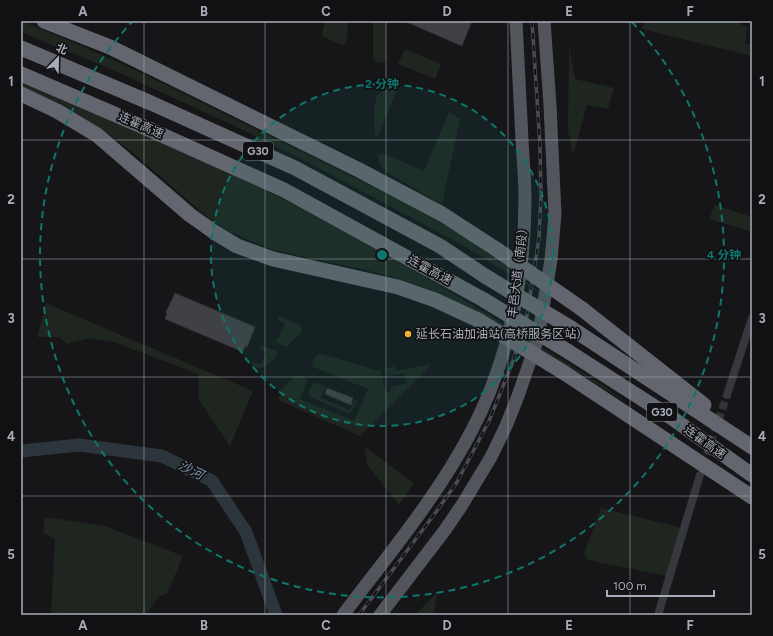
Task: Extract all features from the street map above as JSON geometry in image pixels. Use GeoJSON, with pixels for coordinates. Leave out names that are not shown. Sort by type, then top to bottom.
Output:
{"type":"FeatureCollection","features":[{"type":"Feature","properties":{"kind":"highway"},"geometry":{"type":"LineString","coordinates":[[44,21],[110,48],[358,170],[442,214],[496,249],[582,309],[752,442]]}},
{"type":"Feature","properties":{"kind":"highway","name":"连霍高速"},"geometry":{"type":"LineString","coordinates":[[21,48],[151,103],[295,168],[440,246],[485,276],[571,328],[752,448]]}},
{"type":"Feature","properties":{"kind":"highway","name":"连霍高速"},"geometry":{"type":"LineString","coordinates":[[21,74],[142,126],[284,190],[484,300],[672,418],[752,475]]}},
{"type":"Feature","properties":{"kind":"highway"},"geometry":{"type":"LineString","coordinates":[[21,94],[57,111],[97,135],[116,149],[190,215],[237,246],[273,259],[398,287],[435,300],[478,320],[562,372],[752,497]]}},
{"type":"Feature","properties":{"kind":"main road","name":"丰邑大道（南段）"},"geometry":{"type":"LineString","coordinates":[[343,615],[440,484],[473,428],[503,354],[515,309],[522,252],[525,198],[516,21]]}},
{"type":"Feature","properties":{"kind":"main road"},"geometry":{"type":"LineString","coordinates":[[380,615],[449,524],[491,457],[518,396],[538,338],[551,260],[554,214],[550,105],[544,21]]}},
{"type":"Feature","properties":{"kind":"street"},"geometry":{"type":"LineString","coordinates":[[726,395],[752,318]]}},
{"type":"Feature","properties":{"kind":"street"},"geometry":{"type":"LineString","coordinates":[[658,615],[700,475]]}},
{"type":"Feature","properties":{"kind":"shaded area"},"geometry":{"type":"Polygon","coordinates":[[[21,21],[144,74],[408,204],[465,237],[508,267],[547,298],[464,246],[309,163],[243,130],[113,70],[21,32],[21,21]]]}},
{"type":"Feature","properties":{"kind":"shaded area"},"geometry":{"type":"Polygon","coordinates":[[[326,21],[347,21],[348,34],[345,43],[342,45],[322,36],[326,21]]]}},
{"type":"Feature","properties":{"kind":"shaded area"},"geometry":{"type":"Polygon","coordinates":[[[373,21],[386,21],[386,60],[384,63],[376,62],[373,58],[373,21]]]}},
{"type":"Feature","properties":{"kind":"shaded area"},"geometry":{"type":"Polygon","coordinates":[[[644,21],[734,21],[747,27],[745,43],[752,45],[752,56],[642,29],[644,21]]]}},
{"type":"Feature","properties":{"kind":"shaded area"},"geometry":{"type":"Polygon","coordinates":[[[569,46],[575,79],[614,88],[608,109],[587,105],[573,156],[568,130],[569,46]]]}},
{"type":"Feature","properties":{"kind":"shaded area"},"geometry":{"type":"Polygon","coordinates":[[[405,49],[441,64],[435,79],[398,64],[405,49]]]}},
{"type":"Feature","properties":{"kind":"shaded area"},"geometry":{"type":"Polygon","coordinates":[[[21,78],[230,173],[299,207],[451,292],[600,383],[628,404],[493,321],[425,288],[393,277],[361,269],[273,250],[230,232],[206,216],[131,151],[98,127],[59,103],[21,87],[21,78]]]}},
{"type":"Feature","properties":{"kind":"shaded area"},"geometry":{"type":"Polygon","coordinates":[[[384,90],[397,90],[378,136],[376,137],[374,116],[376,98],[384,90]]]}},
{"type":"Feature","properties":{"kind":"shaded area"},"geometry":{"type":"Polygon","coordinates":[[[449,112],[460,119],[442,205],[386,172],[379,162],[378,155],[383,153],[424,171],[449,112]]]}},
{"type":"Feature","properties":{"kind":"shaded area"},"geometry":{"type":"Polygon","coordinates":[[[715,205],[752,217],[752,232],[709,219],[715,205]]]}},
{"type":"Feature","properties":{"kind":"shaded area"},"geometry":{"type":"Polygon","coordinates":[[[46,303],[253,391],[230,446],[199,400],[198,374],[114,342],[89,338],[67,344],[59,337],[37,337],[46,303]]]}},
{"type":"Feature","properties":{"kind":"shaded area"},"geometry":{"type":"Polygon","coordinates":[[[279,316],[300,325],[302,328],[301,333],[286,347],[275,342],[276,339],[278,339],[285,323],[278,320],[279,316]]]}},
{"type":"Feature","properties":{"kind":"shaded area"},"geometry":{"type":"Polygon","coordinates":[[[263,346],[277,351],[277,356],[266,366],[259,368],[251,367],[253,362],[261,364],[266,352],[259,349],[263,346]]]}},
{"type":"Feature","properties":{"kind":"shaded area"},"geometry":{"type":"Polygon","coordinates":[[[319,353],[376,370],[380,369],[386,392],[390,391],[391,387],[407,383],[404,373],[388,376],[387,368],[394,366],[396,371],[432,364],[360,436],[278,400],[289,381],[300,375],[307,381],[300,399],[354,421],[368,389],[313,367],[312,361],[319,353]]]}},
{"type":"Feature","properties":{"kind":"shaded area"},"geometry":{"type":"Polygon","coordinates":[[[314,382],[326,386],[321,398],[350,410],[355,399],[357,402],[350,414],[310,397],[308,393],[314,382]]]}},
{"type":"Feature","properties":{"kind":"shaded area"},"geometry":{"type":"Polygon","coordinates":[[[364,446],[414,483],[399,505],[367,464],[364,446]]]}},
{"type":"Feature","properties":{"kind":"shaded area"},"geometry":{"type":"Polygon","coordinates":[[[601,508],[683,528],[667,576],[587,560],[584,553],[601,508]]]}},
{"type":"Feature","properties":{"kind":"shaded area"},"geometry":{"type":"Polygon","coordinates":[[[45,517],[105,526],[183,556],[167,594],[158,597],[146,615],[83,615],[51,613],[55,539],[43,533],[45,517]]]}},
{"type":"Feature","properties":{"kind":"shaded area"},"geometry":{"type":"Polygon","coordinates":[[[437,592],[434,613],[438,615],[415,615],[437,592]]]}},
{"type":"Feature","properties":{"kind":"building"},"geometry":{"type":"Polygon","coordinates":[[[404,21],[472,21],[462,46],[404,21]]]}},
{"type":"Feature","properties":{"kind":"building"},"geometry":{"type":"Polygon","coordinates":[[[175,293],[255,327],[247,347],[245,346],[243,352],[165,319],[166,312],[175,293]]]}},
{"type":"Feature","properties":{"kind":"building"},"geometry":{"type":"Polygon","coordinates":[[[327,388],[353,398],[351,405],[325,394],[327,388]]]}},
{"type":"Feature","properties":{"kind":"waterway","name":"沙河"},"geometry":{"type":"LineString","coordinates":[[21,451],[79,445],[162,456],[212,481],[246,532],[276,615]]}},
{"type":"Feature","properties":{"kind":"tunnel"},"geometry":{"type":"LineString","coordinates":[[703,466],[727,395]]}},
{"type":"Feature","properties":{"kind":"railway"},"geometry":{"type":"LineString","coordinates":[[359,615],[457,482],[489,421],[512,364],[526,322],[539,238],[541,195],[540,146],[532,21]]}},
{"type":"Feature","properties":{"kind":"place","name":"延长石油加油站(高桥服务区站)"},"geometry":{"type":"Point","coordinates":[408,334]}}]}
